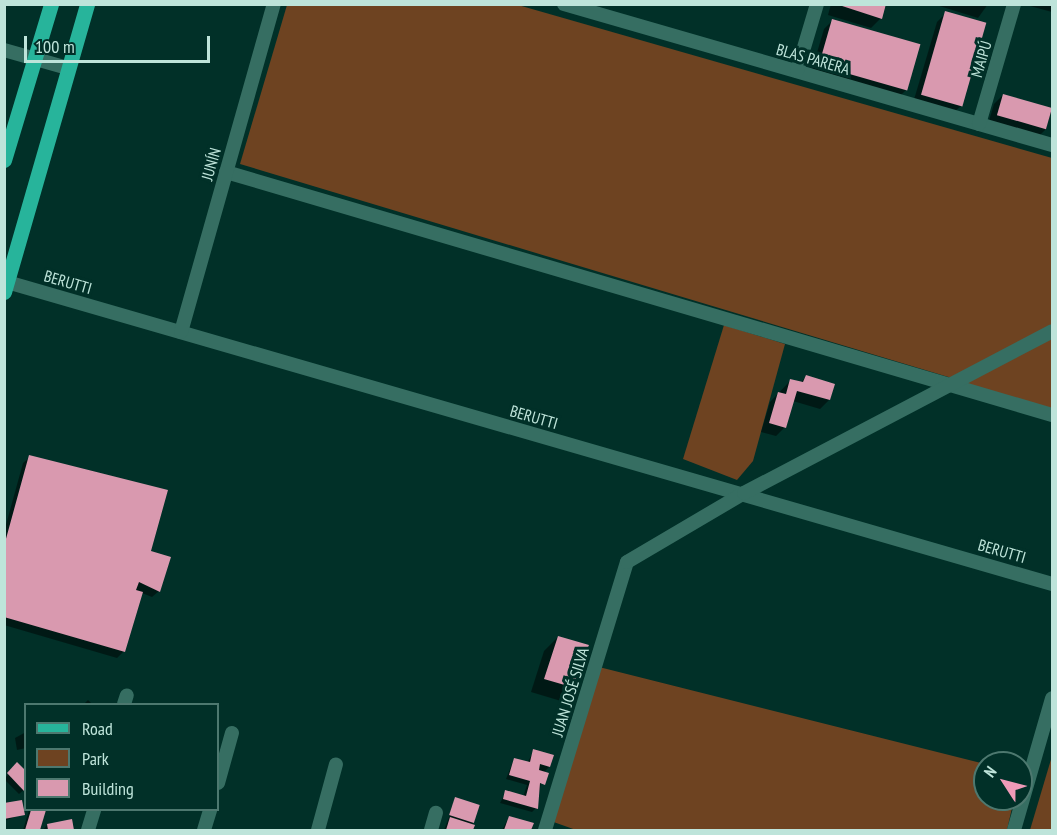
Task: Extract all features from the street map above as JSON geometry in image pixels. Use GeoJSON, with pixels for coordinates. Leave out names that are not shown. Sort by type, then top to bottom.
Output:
{"type":"FeatureCollection","features":[{"type":"Feature","properties":{"kind":"main road"},"geometry":{"type":"LineString","coordinates":[[4,160],[51,4]]}},
{"type":"Feature","properties":{"kind":"main road"},"geometry":{"type":"LineString","coordinates":[[6,287],[87,4]]}},
{"type":"Feature","properties":{"kind":"street","name":"JUNÍN"},"geometry":{"type":"LineString","coordinates":[[181,332],[274,4]]}},
{"type":"Feature","properties":{"kind":"street","name":"BLAS PARERA"},"geometry":{"type":"LineString","coordinates":[[564,4],[1053,145]]}},
{"type":"Feature","properties":{"kind":"street"},"geometry":{"type":"LineString","coordinates":[[797,72],[817,4]]}},
{"type":"Feature","properties":{"kind":"street","name":"MAIPÚ"},"geometry":{"type":"LineString","coordinates":[[979,124],[1014,4]]}},
{"type":"Feature","properties":{"kind":"street"},"geometry":{"type":"LineString","coordinates":[[4,50],[67,68]]}},
{"type":"Feature","properties":{"kind":"street"},"geometry":{"type":"LineString","coordinates":[[226,172],[1053,415]]}},
{"type":"Feature","properties":{"kind":"street","name":"BERUTTI"},"geometry":{"type":"LineString","coordinates":[[6,287],[181,332],[1053,584]]}},
{"type":"Feature","properties":{"kind":"street"},"geometry":{"type":"LineString","coordinates":[[744,493],[954,386],[1053,332]]}},
{"type":"Feature","properties":{"kind":"street","name":"JUAN JOSÉ SILVA"},"geometry":{"type":"LineString","coordinates":[[545,831],[627,562],[744,493]]}},
{"type":"Feature","properties":{"kind":"street"},"geometry":{"type":"LineString","coordinates":[[1014,831],[1053,698]]}},
{"type":"Feature","properties":{"kind":"street"},"geometry":{"type":"LineString","coordinates":[[219,779],[232,733]]}},
{"type":"Feature","properties":{"kind":"street"},"geometry":{"type":"LineString","coordinates":[[318,831],[336,764]]}},
{"type":"Feature","properties":{"kind":"street"},"geometry":{"type":"LineString","coordinates":[[88,831],[94,811]]}},
{"type":"Feature","properties":{"kind":"street"},"geometry":{"type":"LineString","coordinates":[[204,831],[210,811]]}},
{"type":"Feature","properties":{"kind":"street"},"geometry":{"type":"LineString","coordinates":[[431,831],[436,813]]}},
{"type":"Feature","properties":{"kind":"green space"},"geometry":{"type":"Polygon","coordinates":[[[287,5],[518,5],[1052,158],[1052,325],[955,379],[240,164],[287,5]]]}},
{"type":"Feature","properties":{"kind":"green space"},"geometry":{"type":"Polygon","coordinates":[[[724,325],[785,344],[753,461],[737,480],[683,459],[724,325]]]}},
{"type":"Feature","properties":{"kind":"green space"},"geometry":{"type":"Polygon","coordinates":[[[1052,331],[1052,414],[954,386],[1052,331]]]}},
{"type":"Feature","properties":{"kind":"green space"},"geometry":{"type":"Polygon","coordinates":[[[595,666],[973,761],[973,811],[1011,811],[1007,830],[576,830],[548,820],[595,666]]]}},
{"type":"Feature","properties":{"kind":"green space"},"geometry":{"type":"Polygon","coordinates":[[[1052,756],[1052,830],[1030,830],[1052,756]]]}},
{"type":"Feature","properties":{"kind":"building"},"geometry":{"type":"Polygon","coordinates":[[[836,4],[886,4],[882,19],[836,4]]]}},
{"type":"Feature","properties":{"kind":"building"},"geometry":{"type":"Polygon","coordinates":[[[945,11],[986,23],[962,106],[921,95],[945,11]]]}},
{"type":"Feature","properties":{"kind":"building"},"geometry":{"type":"Polygon","coordinates":[[[832,19],[920,44],[907,90],[819,65],[832,19]]]}},
{"type":"Feature","properties":{"kind":"building"},"geometry":{"type":"Polygon","coordinates":[[[1003,94],[1052,108],[1046,129],[997,115],[1003,94]]]}},
{"type":"Feature","properties":{"kind":"building"},"geometry":{"type":"Polygon","coordinates":[[[806,375],[835,384],[830,400],[797,391],[786,428],[769,423],[778,392],[786,394],[790,379],[803,382],[806,375]]]}},
{"type":"Feature","properties":{"kind":"building"},"geometry":{"type":"Polygon","coordinates":[[[29,455],[168,490],[151,551],[171,557],[160,592],[139,582],[136,590],[143,592],[125,652],[4,617],[4,546],[29,455]]]}},
{"type":"Feature","properties":{"kind":"building"},"geometry":{"type":"Polygon","coordinates":[[[558,636],[589,645],[576,676],[579,677],[575,688],[544,679],[558,636]]]}},
{"type":"Feature","properties":{"kind":"building"},"geometry":{"type":"Polygon","coordinates":[[[533,749],[554,755],[550,767],[540,764],[539,770],[549,773],[545,785],[540,783],[538,809],[503,799],[505,790],[526,796],[530,781],[509,775],[514,758],[530,762],[533,749]]]}},
{"type":"Feature","properties":{"kind":"building"},"geometry":{"type":"Polygon","coordinates":[[[17,762],[24,769],[24,791],[7,773],[17,762]]]}},
{"type":"Feature","properties":{"kind":"building"},"geometry":{"type":"Polygon","coordinates":[[[455,797],[480,805],[474,823],[449,815],[455,797]]]}},
{"type":"Feature","properties":{"kind":"building"},"geometry":{"type":"Polygon","coordinates":[[[22,800],[25,815],[4,819],[4,803],[22,800]]]}},
{"type":"Feature","properties":{"kind":"building"},"geometry":{"type":"Polygon","coordinates":[[[31,811],[46,811],[40,830],[25,830],[31,811]]]}},
{"type":"Feature","properties":{"kind":"building"},"geometry":{"type":"Polygon","coordinates":[[[509,816],[534,823],[531,830],[504,830],[509,816]]]}},
{"type":"Feature","properties":{"kind":"building"},"geometry":{"type":"Polygon","coordinates":[[[450,817],[475,825],[473,830],[446,830],[450,817]]]}},
{"type":"Feature","properties":{"kind":"building"},"geometry":{"type":"Polygon","coordinates":[[[72,819],[74,830],[48,830],[47,824],[72,819]]]}}]}
